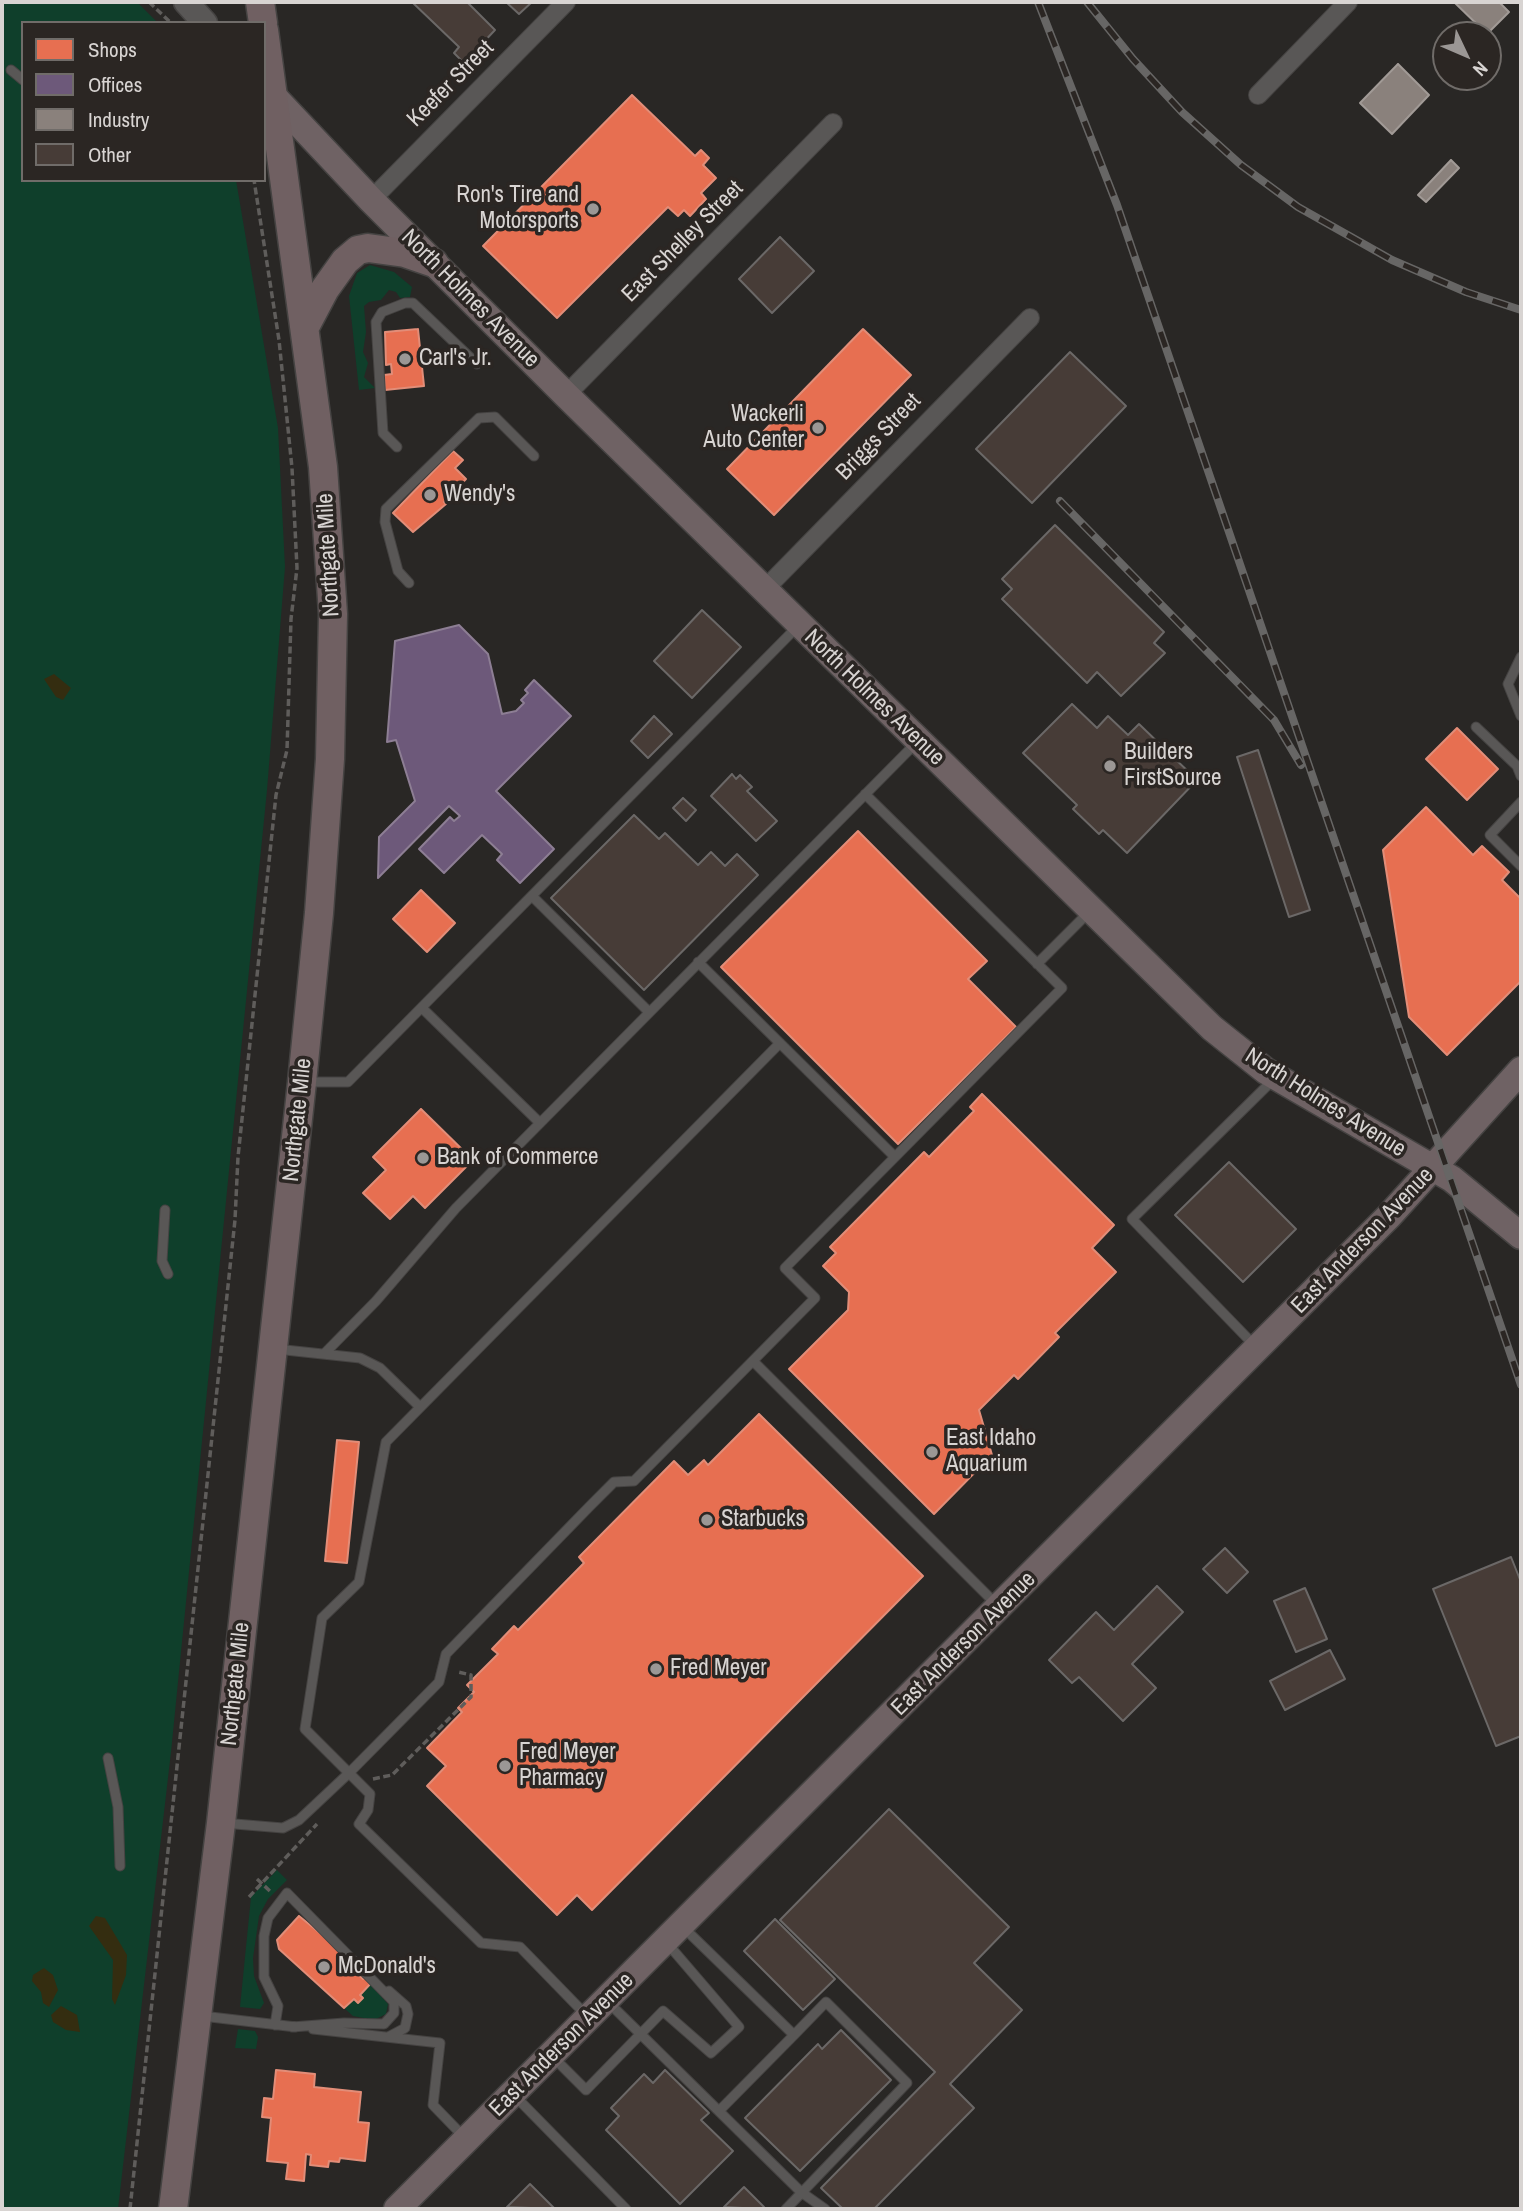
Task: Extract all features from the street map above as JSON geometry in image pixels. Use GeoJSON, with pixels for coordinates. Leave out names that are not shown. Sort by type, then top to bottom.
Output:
{"type":"FeatureCollection","features":[{"type":"Feature","properties":{"kind":"highway"},"geometry":{"type":"LineString","coordinates":[[260,2],[263,21]]}},
{"type":"Feature","properties":{"kind":"highway","name":"Northgate Mile"},"geometry":{"type":"LineString","coordinates":[[173,2209],[221,1823],[302,1082],[324,855],[333,645],[323,467],[266,51]]}},
{"type":"Feature","properties":{"kind":"highway"},"geometry":{"type":"LineString","coordinates":[[305,327],[325,289],[345,261],[358,250],[368,248],[405,253],[434,263]]}},
{"type":"Feature","properties":{"kind":"main road"},"geometry":{"type":"LineString","coordinates":[[186,2],[203,21]]}},
{"type":"Feature","properties":{"kind":"main road","name":"North Holmes Avenue"},"geometry":{"type":"LineString","coordinates":[[270,92],[371,200],[566,395],[1212,1028],[1276,1077],[1476,1197],[1521,1236]]}},
{"type":"Feature","properties":{"kind":"main road","name":"East Anderson Avenue"},"geometry":{"type":"LineString","coordinates":[[398,2209],[1258,1349],[1433,1169],[1521,1070]]}},
{"type":"Feature","properties":{"kind":"street","name":"Keefer Street"},"geometry":{"type":"LineString","coordinates":[[371,200],[566,2]]}},
{"type":"Feature","properties":{"kind":"street"},"geometry":{"type":"LineString","coordinates":[[1258,95],[1348,2]]}},
{"type":"Feature","properties":{"kind":"street","name":"East Shelley Street"},"geometry":{"type":"LineString","coordinates":[[566,395],[833,123]]}},
{"type":"Feature","properties":{"kind":"street","name":"Briggs Street"},"geometry":{"type":"LineString","coordinates":[[764,590],[1030,318]]}},
{"type":"Feature","properties":{"kind":"lane"},"geometry":{"type":"LineString","coordinates":[[11,70],[21,78]]}},
{"type":"Feature","properties":{"kind":"lane"},"geometry":{"type":"LineString","coordinates":[[397,447],[383,433],[376,322],[382,312],[405,303],[413,303],[477,364]]}},
{"type":"Feature","properties":{"kind":"lane"},"geometry":{"type":"LineString","coordinates":[[410,583],[398,571],[385,522],[386,509],[479,418],[495,417],[534,456]]}},
{"type":"Feature","properties":{"kind":"lane"},"geometry":{"type":"LineString","coordinates":[[302,1082],[348,1082],[799,625]]}},
{"type":"Feature","properties":{"kind":"lane"},"geometry":{"type":"LineString","coordinates":[[1521,657],[1508,684],[1521,716]]}},
{"type":"Feature","properties":{"kind":"lane"},"geometry":{"type":"LineString","coordinates":[[1476,727],[1517,766],[1521,776]]}},
{"type":"Feature","properties":{"kind":"lane"},"geometry":{"type":"LineString","coordinates":[[324,1354],[376,1301],[456,1208],[918,741]]}},
{"type":"Feature","properties":{"kind":"lane"},"geometry":{"type":"LineString","coordinates":[[221,1823],[283,1828],[299,1820],[349,1773],[439,1682],[446,1654],[547,1550],[614,1482],[634,1481],[815,1298],[785,1268],[1062,989],[865,794]]}},
{"type":"Feature","properties":{"kind":"lane"},"geometry":{"type":"LineString","coordinates":[[1521,803],[1490,835],[1521,866]]}},
{"type":"Feature","properties":{"kind":"lane"},"geometry":{"type":"LineString","coordinates":[[532,896],[649,1012]]}},
{"type":"Feature","properties":{"kind":"lane"},"geometry":{"type":"LineString","coordinates":[[1037,964],[1091,910]]}},
{"type":"Feature","properties":{"kind":"lane"},"geometry":{"type":"LineString","coordinates":[[698,962],[895,1157]]}},
{"type":"Feature","properties":{"kind":"lane"},"geometry":{"type":"LineString","coordinates":[[422,1008],[540,1123]]}},
{"type":"Feature","properties":{"kind":"lane"},"geometry":{"type":"LineString","coordinates":[[780,1043],[386,1442],[359,1582],[322,1618],[305,1728],[370,1794],[368,1810],[359,1824],[481,1943],[520,1947],[598,2009],[642,2033],[801,2192],[825,2209]]}},
{"type":"Feature","properties":{"kind":"lane"},"geometry":{"type":"LineString","coordinates":[[1258,1349],[1132,1219],[1276,1077]]}},
{"type":"Feature","properties":{"kind":"lane"},"geometry":{"type":"LineString","coordinates":[[165,1210],[162,1261],[168,1274]]}},
{"type":"Feature","properties":{"kind":"lane"},"geometry":{"type":"LineString","coordinates":[[273,1348],[360,1358],[380,1368],[420,1407]]}},
{"type":"Feature","properties":{"kind":"lane"},"geometry":{"type":"LineString","coordinates":[[752,1361],[999,1608]]}},
{"type":"Feature","properties":{"kind":"lane"},"geometry":{"type":"LineString","coordinates":[[108,1758],[118,1807],[120,1866]]}},
{"type":"Feature","properties":{"kind":"lane"},"geometry":{"type":"LineString","coordinates":[[275,2025],[278,2006],[264,1977],[264,1936],[268,1918],[287,1893],[394,2002],[394,2013],[384,2024],[344,2023],[292,2027]]}},
{"type":"Feature","properties":{"kind":"lane"},"geometry":{"type":"LineString","coordinates":[[552,2056],[586,2090],[663,2011],[711,2053],[739,2026],[674,1934]]}},
{"type":"Feature","properties":{"kind":"lane"},"geometry":{"type":"LineString","coordinates":[[674,1934],[794,2035]]}},
{"type":"Feature","properties":{"kind":"lane"},"geometry":{"type":"LineString","coordinates":[[375,1980],[400,1998],[408,2014],[408,2022],[399,2033],[381,2037]]}},
{"type":"Feature","properties":{"kind":"lane"},"geometry":{"type":"LineString","coordinates":[[719,2111],[826,2002],[907,2083],[786,2209]]}},
{"type":"Feature","properties":{"kind":"lane"},"geometry":{"type":"LineString","coordinates":[[197,2016],[440,2043],[433,2105],[466,2140]]}},
{"type":"Feature","properties":{"kind":"lane"},"geometry":{"type":"LineString","coordinates":[[513,2094],[626,2209]]}},
{"type":"Feature","properties":{"kind":"path"},"geometry":{"type":"LineString","coordinates":[[149,2],[169,21]]}},
{"type":"Feature","properties":{"kind":"path"},"geometry":{"type":"LineString","coordinates":[[130,2209],[235,1220],[238,1157],[276,794],[287,750],[291,619],[297,568],[292,468],[279,340],[254,182]]}},
{"type":"Feature","properties":{"kind":"path"},"geometry":{"type":"LineString","coordinates":[[368,1781],[393,1775],[471,1697],[471,1675],[458,1672]]}},
{"type":"Feature","properties":{"kind":"path"},"geometry":{"type":"LineString","coordinates":[[248,1897],[260,1881],[318,1823]]}},
{"type":"Feature","properties":{"kind":"path"},"geometry":{"type":"LineString","coordinates":[[260,1881],[273,1894]]}},
{"type":"Feature","properties":{"kind":"green space"},"geometry":{"type":"Polygon","coordinates":[[[2,2],[137,2],[156,21],[21,21],[21,182],[236,182],[278,428],[285,567],[267,790],[171,1752],[118,2209],[2,2209],[2,2]]]}},
{"type":"Feature","properties":{"kind":"green space"},"geometry":{"type":"Polygon","coordinates":[[[370,265],[394,272],[412,287],[410,297],[400,298],[396,292],[389,290],[381,300],[369,302],[364,306],[366,332],[363,352],[368,363],[364,377],[375,388],[359,390],[349,296],[357,273],[370,265]]]}},
{"type":"Feature","properties":{"kind":"green space"},"geometry":{"type":"Polygon","coordinates":[[[277,1870],[287,1880],[268,1899],[259,1916],[253,1958],[254,1976],[264,2003],[260,2009],[240,2007],[251,1897],[277,1870]]]}},
{"type":"Feature","properties":{"kind":"green space"},"geometry":{"type":"Polygon","coordinates":[[[370,1984],[388,2004],[386,2014],[374,2020],[353,2016],[344,2008],[354,1999],[358,2003],[363,1998],[360,1995],[370,1984]]]}},
{"type":"Feature","properties":{"kind":"green space"},"geometry":{"type":"Polygon","coordinates":[[[238,2029],[255,2031],[258,2037],[256,2049],[235,2048],[238,2029]]]}},
{"type":"Feature","properties":{"kind":"sand"},"geometry":{"type":"Polygon","coordinates":[[[54,674],[71,688],[63,700],[56,697],[44,679],[54,674]]]}},
{"type":"Feature","properties":{"kind":"sand"},"geometry":{"type":"Polygon","coordinates":[[[96,1916],[105,1918],[127,1955],[126,1975],[115,2005],[112,1999],[113,1960],[89,1926],[96,1916]]]}},
{"type":"Feature","properties":{"kind":"sand"},"geometry":{"type":"Polygon","coordinates":[[[44,1968],[53,1975],[58,1990],[49,2007],[43,2003],[41,1992],[32,1981],[33,1975],[44,1968]]]}},
{"type":"Feature","properties":{"kind":"sand"},"geometry":{"type":"Polygon","coordinates":[[[61,2006],[77,2015],[80,2032],[66,2030],[53,2022],[51,2015],[61,2006]]]}},
{"type":"Feature","properties":{"kind":"building: Shops","name":"Ron's Tire and Motorsports"},"geometry":{"type":"Polygon","coordinates":[[[632,95],[695,156],[701,150],[709,158],[703,165],[716,178],[701,193],[706,199],[690,216],[684,210],[678,216],[668,207],[557,318],[483,246],[632,95]]]}},
{"type":"Feature","properties":{"kind":"building: Shops"},"geometry":{"type":"Polygon","coordinates":[[[418,329],[424,386],[385,390],[384,375],[392,374],[391,364],[386,365],[385,332],[418,329]]]}},
{"type":"Feature","properties":{"kind":"building: Shops"},"geometry":{"type":"Polygon","coordinates":[[[863,329],[911,375],[774,515],[727,469],[863,329]]]}},
{"type":"Feature","properties":{"kind":"building: Shops"},"geometry":{"type":"Polygon","coordinates":[[[453,451],[463,460],[455,468],[466,479],[444,502],[446,504],[413,532],[393,513],[453,451]]]}},
{"type":"Feature","properties":{"kind":"building: Shops"},"geometry":{"type":"Polygon","coordinates":[[[1457,728],[1498,769],[1467,800],[1426,759],[1457,728]]]}},
{"type":"Feature","properties":{"kind":"building: Shops"},"geometry":{"type":"Polygon","coordinates":[[[1426,807],[1473,855],[1482,846],[1509,872],[1502,880],[1521,899],[1521,981],[1447,1055],[1409,1017],[1383,850],[1426,807]]]}},
{"type":"Feature","properties":{"kind":"building: Shops"},"geometry":{"type":"Polygon","coordinates":[[[858,831],[987,961],[968,979],[1016,1027],[898,1144],[721,967],[858,831]]]}},
{"type":"Feature","properties":{"kind":"building: Shops"},"geometry":{"type":"Polygon","coordinates":[[[421,890],[455,923],[427,952],[393,919],[421,890]]]}},
{"type":"Feature","properties":{"kind":"building: Shops"},"geometry":{"type":"Polygon","coordinates":[[[982,1094],[1114,1225],[1092,1248],[1116,1272],[1055,1333],[1059,1337],[1018,1379],[1014,1375],[979,1410],[992,1455],[934,1514],[789,1369],[848,1310],[849,1292],[823,1266],[836,1253],[830,1247],[924,1152],[929,1157],[974,1111],[970,1107],[982,1094]]]}},
{"type":"Feature","properties":{"kind":"building: Shops"},"geometry":{"type":"Polygon","coordinates":[[[421,1109],[473,1160],[425,1208],[413,1196],[390,1219],[363,1193],[386,1170],[373,1157],[421,1109]]]}},
{"type":"Feature","properties":{"kind":"building: Shops","name":"Fred Meyer"},"geometry":{"type":"Polygon","coordinates":[[[759,1414],[923,1576],[592,1910],[577,1895],[557,1915],[427,1786],[446,1766],[427,1748],[462,1712],[458,1708],[474,1692],[467,1685],[498,1654],[492,1649],[514,1626],[518,1630],[584,1563],[579,1557],[674,1461],[688,1475],[704,1460],[708,1465],[759,1414]]]}},
{"type":"Feature","properties":{"kind":"building: Shops"},"geometry":{"type":"Polygon","coordinates":[[[337,1440],[359,1442],[347,1563],[325,1561],[337,1440]]]}},
{"type":"Feature","properties":{"kind":"building: Shops","name":"McDonald's"},"geometry":{"type":"Polygon","coordinates":[[[299,1916],[347,1955],[343,1960],[363,1979],[367,1974],[373,1981],[360,1995],[363,1998],[358,2003],[354,1999],[344,2008],[279,1949],[277,1940],[299,1916]]]}},
{"type":"Feature","properties":{"kind":"building: Shops"},"geometry":{"type":"Polygon","coordinates":[[[276,2070],[315,2074],[314,2087],[361,2092],[358,2122],[369,2123],[365,2161],[340,2158],[339,2162],[329,2161],[328,2167],[310,2165],[311,2155],[306,2154],[304,2181],[286,2179],[288,2163],[267,2161],[271,2118],[262,2117],[264,2098],[273,2099],[276,2070]]]}},
{"type":"Feature","properties":{"kind":"building: Offices"},"geometry":{"type":"Polygon","coordinates":[[[459,625],[488,654],[502,714],[516,711],[524,703],[521,700],[528,693],[525,690],[534,680],[571,716],[496,791],[554,849],[520,883],[497,860],[502,854],[482,835],[444,873],[419,849],[450,817],[454,821],[460,816],[449,806],[378,878],[379,837],[415,801],[396,740],[387,742],[395,641],[459,625]]]}},
{"type":"Feature","properties":{"kind":"building: Industry"},"geometry":{"type":"Polygon","coordinates":[[[1454,2],[1499,2],[1509,12],[1500,21],[1474,21],[1454,2]]]}},
{"type":"Feature","properties":{"kind":"building: Industry"},"geometry":{"type":"Polygon","coordinates":[[[1398,64],[1429,95],[1392,134],[1360,103],[1398,64]]]}},
{"type":"Feature","properties":{"kind":"building: Industry"},"geometry":{"type":"Polygon","coordinates":[[[1451,160],[1459,168],[1426,202],[1418,195],[1451,160]]]}},
{"type":"Feature","properties":{"kind":"building: Other"},"geometry":{"type":"Polygon","coordinates":[[[412,2],[467,2],[495,30],[464,63],[454,53],[459,47],[412,2]]]}},
{"type":"Feature","properties":{"kind":"building: Other"},"geometry":{"type":"Polygon","coordinates":[[[506,2],[532,2],[519,14],[506,2]]]}},
{"type":"Feature","properties":{"kind":"building: Other"},"geometry":{"type":"Polygon","coordinates":[[[780,237],[814,271],[772,313],[739,279],[780,237]]]}},
{"type":"Feature","properties":{"kind":"building: Other"},"geometry":{"type":"Polygon","coordinates":[[[1070,352],[1126,406],[1032,503],[976,449],[1070,352]]]}},
{"type":"Feature","properties":{"kind":"building: Other"},"geometry":{"type":"Polygon","coordinates":[[[1055,525],[1164,632],[1154,643],[1165,653],[1121,696],[1097,672],[1087,683],[1002,599],[1012,589],[1002,579],[1055,525]]]}},
{"type":"Feature","properties":{"kind":"building: Other"},"geometry":{"type":"Polygon","coordinates":[[[702,610],[741,647],[692,698],[654,661],[702,610]]]}},
{"type":"Feature","properties":{"kind":"building: Other","name":"Builders FirstSource"},"geometry":{"type":"Polygon","coordinates":[[[1072,704],[1097,728],[1108,716],[1128,735],[1139,724],[1197,780],[1127,853],[1103,830],[1099,834],[1073,809],[1077,805],[1023,753],[1072,704]]]}},
{"type":"Feature","properties":{"kind":"building: Other"},"geometry":{"type":"Polygon","coordinates":[[[654,716],[672,734],[648,758],[631,741],[654,716]]]}},
{"type":"Feature","properties":{"kind":"building: Other"},"geometry":{"type":"Polygon","coordinates":[[[1258,750],[1310,910],[1289,917],[1237,757],[1258,750]]]}},
{"type":"Feature","properties":{"kind":"building: Other"},"geometry":{"type":"Polygon","coordinates":[[[732,774],[736,779],[740,775],[752,787],[747,791],[777,821],[756,841],[711,796],[732,774]]]}},
{"type":"Feature","properties":{"kind":"building: Other"},"geometry":{"type":"Polygon","coordinates":[[[683,798],[696,810],[686,821],[673,808],[683,798]]]}},
{"type":"Feature","properties":{"kind":"building: Other"},"geometry":{"type":"Polygon","coordinates":[[[634,815],[659,839],[665,833],[698,865],[711,852],[725,866],[737,854],[758,875],[644,990],[551,898],[634,815]]]}},
{"type":"Feature","properties":{"kind":"building: Other"},"geometry":{"type":"Polygon","coordinates":[[[1229,1162],[1296,1229],[1243,1282],[1175,1215],[1229,1162]]]}},
{"type":"Feature","properties":{"kind":"building: Other"},"geometry":{"type":"Polygon","coordinates":[[[1225,1548],[1248,1572],[1227,1593],[1203,1569],[1225,1548]]]}},
{"type":"Feature","properties":{"kind":"building: Other"},"geometry":{"type":"Polygon","coordinates":[[[1511,1557],[1521,1582],[1521,1736],[1496,1746],[1433,1589],[1511,1557]]]}},
{"type":"Feature","properties":{"kind":"building: Other"},"geometry":{"type":"Polygon","coordinates":[[[1157,1586],[1183,1612],[1132,1664],[1156,1688],[1123,1721],[1079,1677],[1072,1683],[1049,1660],[1096,1612],[1114,1630],[1157,1586]]]}},
{"type":"Feature","properties":{"kind":"building: Other"},"geometry":{"type":"Polygon","coordinates":[[[1305,1588],[1327,1639],[1296,1652],[1274,1601],[1305,1588]]]}},
{"type":"Feature","properties":{"kind":"building: Other"},"geometry":{"type":"Polygon","coordinates":[[[1330,1650],[1345,1679],[1285,1710],[1270,1681],[1330,1650]]]}},
{"type":"Feature","properties":{"kind":"building: Other"},"geometry":{"type":"Polygon","coordinates":[[[889,1809],[1009,1927],[974,1963],[1022,2010],[950,2084],[974,2108],[874,2209],[843,2209],[821,2188],[935,2072],[780,1920],[889,1809]]]}},
{"type":"Feature","properties":{"kind":"building: Other"},"geometry":{"type":"Polygon","coordinates":[[[775,1919],[835,1979],[803,2010],[744,1951],[775,1919]]]}},
{"type":"Feature","properties":{"kind":"building: Other"},"geometry":{"type":"Polygon","coordinates":[[[841,2030],[891,2080],[800,2171],[745,2118],[818,2044],[822,2049],[841,2030]]]}},
{"type":"Feature","properties":{"kind":"building: Other"},"geometry":{"type":"Polygon","coordinates":[[[665,2070],[709,2113],[701,2120],[733,2151],[680,2204],[606,2130],[619,2116],[611,2108],[644,2074],[653,2083],[665,2070]]]}},
{"type":"Feature","properties":{"kind":"building: Other"},"geometry":{"type":"Polygon","coordinates":[[[530,2184],[555,2209],[507,2207],[530,2184]]]}},
{"type":"Feature","properties":{"kind":"building: Other"},"geometry":{"type":"Polygon","coordinates":[[[744,2187],[764,2207],[724,2207],[744,2187]]]}},
{"type":"Feature","properties":{"kind":"railway"},"geometry":{"type":"LineString","coordinates":[[1038,2],[1117,205],[1521,1385]]}},
{"type":"Feature","properties":{"kind":"railway"},"geometry":{"type":"LineString","coordinates":[[1087,2],[1133,59],[1182,112],[1241,165],[1298,207],[1392,260],[1466,292],[1521,310]]}},
{"type":"Feature","properties":{"kind":"railway"},"geometry":{"type":"LineString","coordinates":[[1060,501],[1274,720],[1301,765]]}},
{"type":"Feature","properties":{"kind":"place","name":"Ron's Tire and Motorsports"},"geometry":{"type":"Point","coordinates":[593,209]}},
{"type":"Feature","properties":{"kind":"place","name":"Carl's Jr."},"geometry":{"type":"Point","coordinates":[405,359]}},
{"type":"Feature","properties":{"kind":"place","name":"Wackerli Auto Center"},"geometry":{"type":"Point","coordinates":[818,428]}},
{"type":"Feature","properties":{"kind":"place","name":"Wendy's"},"geometry":{"type":"Point","coordinates":[430,495]}},
{"type":"Feature","properties":{"kind":"place","name":"Builders FirstSource"},"geometry":{"type":"Point","coordinates":[1110,766]}},
{"type":"Feature","properties":{"kind":"place","name":"Bank of Commerce"},"geometry":{"type":"Point","coordinates":[423,1158]}},
{"type":"Feature","properties":{"kind":"place","name":"East Idaho Aquarium"},"geometry":{"type":"Point","coordinates":[932,1452]}},
{"type":"Feature","properties":{"kind":"place","name":"Starbucks"},"geometry":{"type":"Point","coordinates":[707,1520]}},
{"type":"Feature","properties":{"kind":"place","name":"Fred Meyer"},"geometry":{"type":"Point","coordinates":[656,1669]}},
{"type":"Feature","properties":{"kind":"place","name":"Fred Meyer Pharmacy"},"geometry":{"type":"Point","coordinates":[505,1766]}},
{"type":"Feature","properties":{"kind":"place","name":"McDonald's"},"geometry":{"type":"Point","coordinates":[324,1967]}}]}
